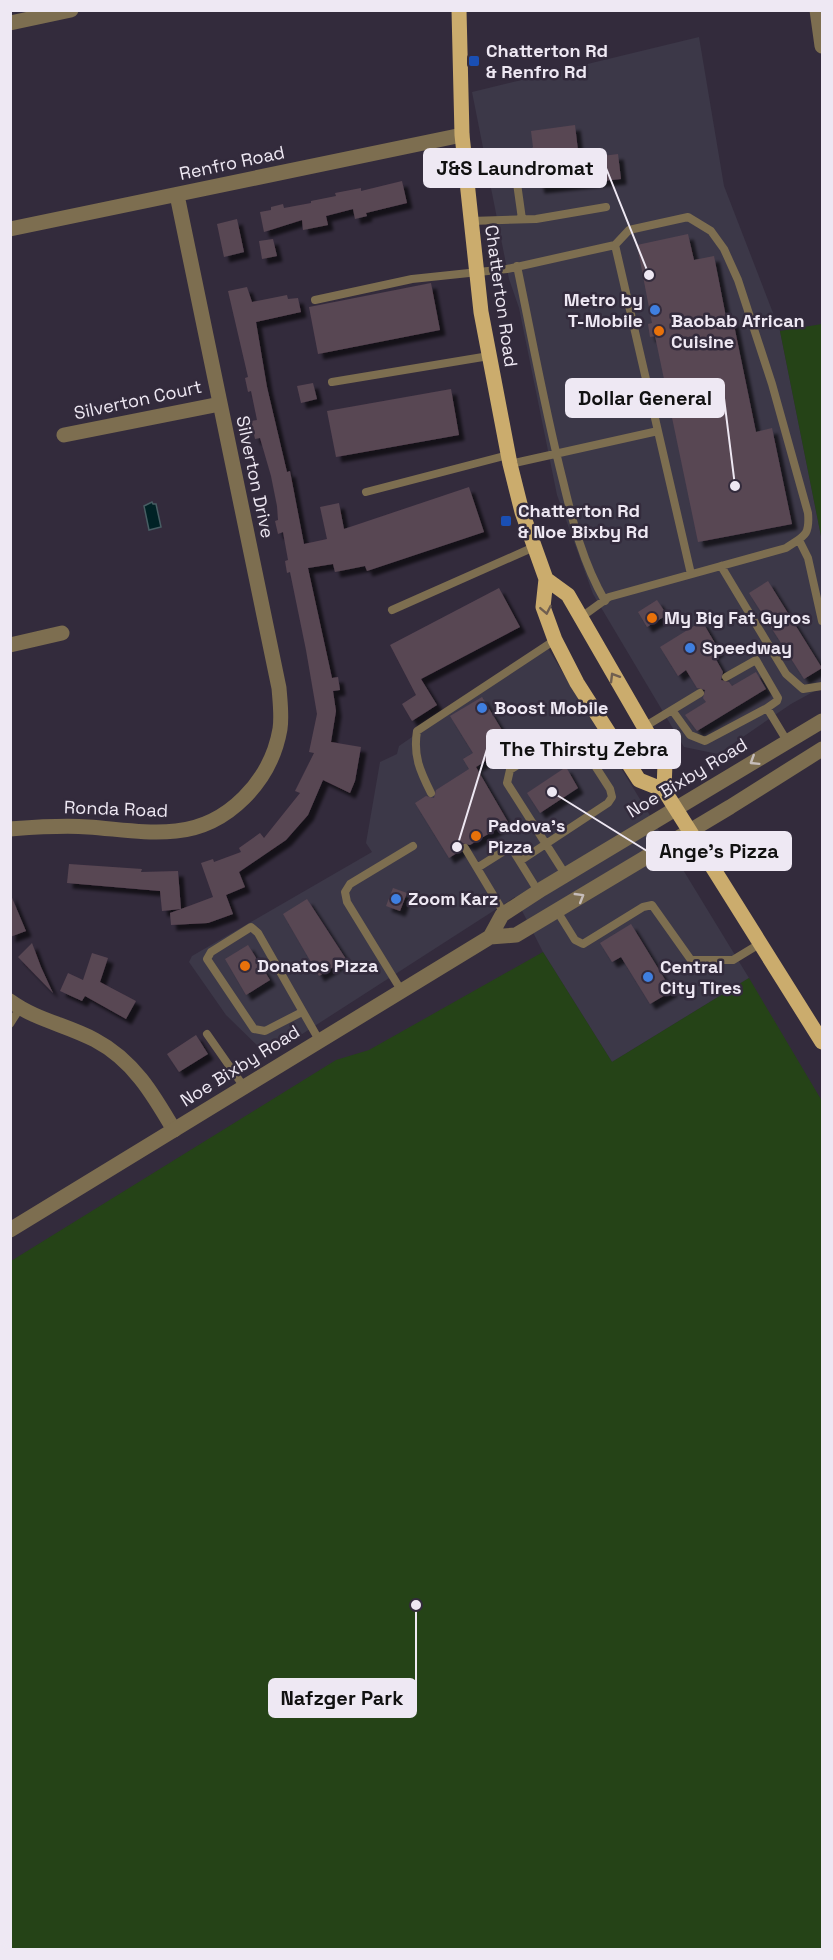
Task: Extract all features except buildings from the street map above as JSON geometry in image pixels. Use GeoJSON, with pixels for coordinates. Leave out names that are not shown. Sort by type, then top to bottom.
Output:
{"type":"FeatureCollection","features":[{"type":"Feature","properties":{"kind":"main road","name":"Chatterton Road"},"geometry":{"type":"LineString","coordinates":[[459,10],[462,135],[476,271],[489,356],[509,460],[534,547],[546,579],[543,608],[555,640],[577,683],[639,780],[664,790]]}},
{"type":"Feature","properties":{"kind":"main road"},"geometry":{"type":"LineString","coordinates":[[546,579],[568,595],[665,763],[664,790],[822,1042]]}},
{"type":"Feature","properties":{"kind":"street"},"geometry":{"type":"LineString","coordinates":[[10,23],[71,10]]}},
{"type":"Feature","properties":{"kind":"street"},"geometry":{"type":"LineString","coordinates":[[817,10],[822,46]]}},
{"type":"Feature","properties":{"kind":"street","name":"Renfro Road"},"geometry":{"type":"LineString","coordinates":[[10,229],[462,135]]}},
{"type":"Feature","properties":{"kind":"street","name":"Silverton Drive"},"geometry":{"type":"LineString","coordinates":[[177,195],[279,688],[280,728],[267,767]]}},
{"type":"Feature","properties":{"kind":"street","name":"Silverton Court"},"geometry":{"type":"LineString","coordinates":[[64,435],[220,404]]}},
{"type":"Feature","properties":{"kind":"street"},"geometry":{"type":"LineString","coordinates":[[10,645],[62,633]]}},
{"type":"Feature","properties":{"kind":"street","name":"Noe Bixby Road"},"geometry":{"type":"LineString","coordinates":[[490,937],[504,913],[565,874],[822,721]]}},
{"type":"Feature","properties":{"kind":"street","name":"Noe Bixby Road"},"geometry":{"type":"LineString","coordinates":[[10,1230],[490,937],[516,935],[690,832],[822,749]]}},
{"type":"Feature","properties":{"kind":"street","name":"Ronda Road"},"geometry":{"type":"LineString","coordinates":[[10,829],[49,826],[150,832],[197,827],[238,804],[267,767]]}},
{"type":"Feature","properties":{"kind":"street"},"geometry":{"type":"LineString","coordinates":[[15,1005],[40,1019],[94,1040],[118,1054],[138,1073],[174,1130]]}},
{"type":"Feature","properties":{"kind":"lane"},"geometry":{"type":"LineString","coordinates":[[515,169],[522,219]]}},
{"type":"Feature","properties":{"kind":"lane"},"geometry":{"type":"LineString","coordinates":[[470,222],[522,219],[606,207]]}},
{"type":"Feature","properties":{"kind":"lane"},"geometry":{"type":"LineString","coordinates":[[315,300],[412,279],[518,266],[615,244],[629,230],[688,217],[711,231],[724,249],[738,280],[772,384],[808,513],[809,528],[799,540],[786,548],[609,597],[580,618]]}},
{"type":"Feature","properties":{"kind":"lane"},"geometry":{"type":"LineString","coordinates":[[615,244],[691,574]]}},
{"type":"Feature","properties":{"kind":"lane"},"geometry":{"type":"LineString","coordinates":[[518,266],[556,454],[574,526],[590,574],[605,601]]}},
{"type":"Feature","properties":{"kind":"lane"},"geometry":{"type":"LineString","coordinates":[[332,382],[489,356]]}},
{"type":"Feature","properties":{"kind":"lane"},"geometry":{"type":"LineString","coordinates":[[366,492],[509,460],[556,454],[658,431]]}},
{"type":"Feature","properties":{"kind":"lane"},"geometry":{"type":"LineString","coordinates":[[799,540],[808,558],[822,621]]}},
{"type":"Feature","properties":{"kind":"lane"},"geometry":{"type":"LineString","coordinates":[[392,610],[534,547]]}},
{"type":"Feature","properties":{"kind":"lane"},"geometry":{"type":"LineString","coordinates":[[721,566],[786,674],[803,689],[822,686]]}},
{"type":"Feature","properties":{"kind":"lane"},"geometry":{"type":"LineString","coordinates":[[431,793],[416,762],[414,747],[417,730],[555,640]]}},
{"type":"Feature","properties":{"kind":"lane"},"geometry":{"type":"LineString","coordinates":[[672,710],[690,735],[705,741],[777,701],[778,698],[756,660],[726,676]]}},
{"type":"Feature","properties":{"kind":"lane"},"geometry":{"type":"LineString","coordinates":[[644,727],[700,693]]}},
{"type":"Feature","properties":{"kind":"lane"},"geometry":{"type":"LineString","coordinates":[[767,708],[787,741]]}},
{"type":"Feature","properties":{"kind":"lane"},"geometry":{"type":"LineString","coordinates":[[581,744],[606,729]]}},
{"type":"Feature","properties":{"kind":"lane"},"geometry":{"type":"LineString","coordinates":[[520,861],[545,844],[608,803],[612,797],[610,789],[581,744],[568,733],[510,770],[507,783],[545,844],[565,874]]}},
{"type":"Feature","properties":{"kind":"lane"},"geometry":{"type":"LineString","coordinates":[[401,990],[348,902],[345,892],[350,884],[413,846]]}},
{"type":"Feature","properties":{"kind":"lane"},"geometry":{"type":"LineString","coordinates":[[465,848],[504,913]]}},
{"type":"Feature","properties":{"kind":"lane"},"geometry":{"type":"LineString","coordinates":[[477,868],[504,851],[512,849],[538,891]]}},
{"type":"Feature","properties":{"kind":"lane"},"geometry":{"type":"LineString","coordinates":[[557,911],[575,940],[583,944],[643,907],[652,905],[691,960],[733,960],[761,943]]}},
{"type":"Feature","properties":{"kind":"lane"},"geometry":{"type":"LineString","coordinates":[[302,1012],[265,1031],[254,1029],[207,959],[211,952],[251,927],[258,933],[319,1040]]}},
{"type":"Feature","properties":{"kind":"lane"},"geometry":{"type":"LineString","coordinates":[[11,1024],[15,1005]]}},
{"type":"Feature","properties":{"kind":"lane"},"geometry":{"type":"LineString","coordinates":[[207,1034],[244,1087]]}},
{"type":"Feature","properties":{"kind":"shaded area"},"geometry":{"type":"Polygon","coordinates":[[[699,37],[724,186],[780,331],[822,541],[822,687],[791,704],[718,754],[684,747],[593,594],[557,495],[519,308],[509,279],[472,92],[699,37]]]}},
{"type":"Feature","properties":{"kind":"shaded area"},"geometry":{"type":"Polygon","coordinates":[[[152,502],[156,504],[161,527],[149,530],[144,506],[152,502]]]}},
{"type":"Feature","properties":{"kind":"shaded area"},"geometry":{"type":"Polygon","coordinates":[[[546,645],[749,978],[612,1062],[543,952],[515,897],[268,1056],[226,1015],[189,962],[192,956],[372,852],[366,843],[380,762],[397,754],[399,746],[546,645]]]}},
{"type":"Feature","properties":{"kind":"green space"},"geometry":{"type":"Polygon","coordinates":[[[822,324],[822,541],[780,331],[822,324]]]}},
{"type":"Feature","properties":{"kind":"green space"},"geometry":{"type":"Polygon","coordinates":[[[543,952],[612,1062],[749,978],[822,1101],[822,1949],[11,1949],[11,1261],[336,1060],[369,1050],[543,952]]]}},
{"type":"Feature","properties":{"kind":"place","name":"Chatterton Rd & Renfro Rd"},"geometry":{"type":"Point","coordinates":[474,61]}},
{"type":"Feature","properties":{"kind":"place","name":"J&S Laundromat"},"geometry":{"type":"Point","coordinates":[649,275]}},
{"type":"Feature","properties":{"kind":"place","name":"Metro by T-Mobile"},"geometry":{"type":"Point","coordinates":[655,310]}},
{"type":"Feature","properties":{"kind":"place","name":"Baobab African Cuisine"},"geometry":{"type":"Point","coordinates":[659,331]}},
{"type":"Feature","properties":{"kind":"place","name":"Dollar General"},"geometry":{"type":"Point","coordinates":[735,486]}},
{"type":"Feature","properties":{"kind":"place","name":"Chatterton Rd & Noe Bixby Rd"},"geometry":{"type":"Point","coordinates":[506,521]}},
{"type":"Feature","properties":{"kind":"place","name":"My Big Fat Gyros"},"geometry":{"type":"Point","coordinates":[652,618]}},
{"type":"Feature","properties":{"kind":"place","name":"Speedway"},"geometry":{"type":"Point","coordinates":[690,648]}},
{"type":"Feature","properties":{"kind":"place","name":"Boost Mobile"},"geometry":{"type":"Point","coordinates":[482,708]}},
{"type":"Feature","properties":{"kind":"place","name":"Ange's Pizza"},"geometry":{"type":"Point","coordinates":[552,792]}},
{"type":"Feature","properties":{"kind":"place","name":"Padova's Pizza"},"geometry":{"type":"Point","coordinates":[476,836]}},
{"type":"Feature","properties":{"kind":"place","name":"The Thirsty Zebra"},"geometry":{"type":"Point","coordinates":[457,847]}},
{"type":"Feature","properties":{"kind":"place","name":"Zoom Karz"},"geometry":{"type":"Point","coordinates":[396,899]}},
{"type":"Feature","properties":{"kind":"place","name":"Donatos Pizza"},"geometry":{"type":"Point","coordinates":[245,966]}},
{"type":"Feature","properties":{"kind":"place","name":"Central City Tires"},"geometry":{"type":"Point","coordinates":[648,977]}},
{"type":"Feature","properties":{"kind":"place","name":"Nafzger Park"},"geometry":{"type":"Point","coordinates":[416,1605]}}]}
